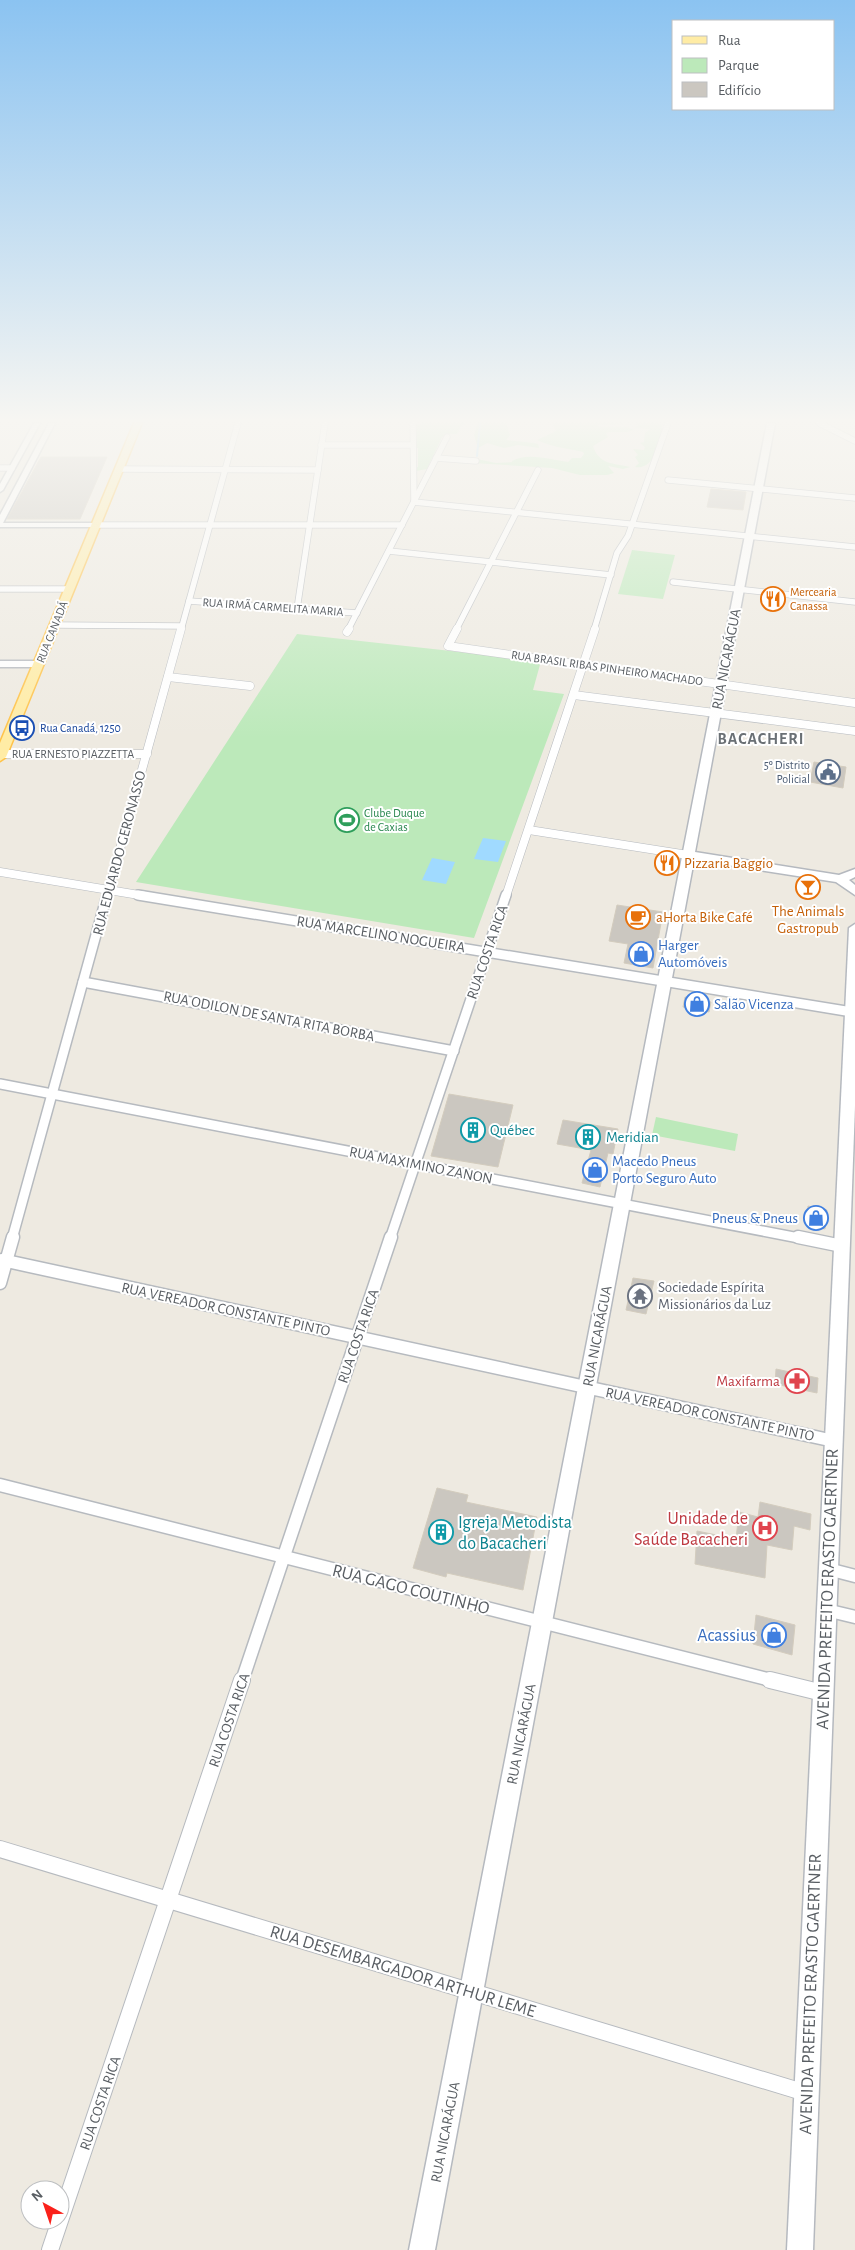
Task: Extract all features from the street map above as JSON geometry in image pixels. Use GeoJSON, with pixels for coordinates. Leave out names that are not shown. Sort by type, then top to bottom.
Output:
{"type":"FeatureCollection","features":[{"type":"Feature","properties":{"kind":"main road","name":"RUA CANADÁ"},"geometry":{"type":"LineString","coordinates":[[0,755],[95,528]]}},
{"type":"Feature","properties":{"kind":"main road","name":"RUA NICARÁGUA"},"geometry":{"type":"LineString","coordinates":[[422,2250],[752,528]]}},
{"type":"Feature","properties":{"kind":"main road"},"geometry":{"type":"LineString","coordinates":[[0,664],[38,664]]}},
{"type":"Feature","properties":{"kind":"main road"},"geometry":{"type":"LineString","coordinates":[[688,855],[840,879],[855,891]]}},
{"type":"Feature","properties":{"kind":"main road"},"geometry":{"type":"LineString","coordinates":[[840,879],[855,872]]}},
{"type":"Feature","properties":{"kind":"main road","name":"AVENIDA PREFEITO ERASTO GAERTNER"},"geometry":{"type":"LineString","coordinates":[[800,2250],[855,928]]}},
{"type":"Feature","properties":{"kind":"street","name":"RUA EDUARDO GERONASSO"},"geometry":{"type":"LineString","coordinates":[[0,1283],[3,1260],[84,982],[209,528]]}},
{"type":"Feature","properties":{"kind":"street"},"geometry":{"type":"LineString","coordinates":[[297,609],[309,528]]}},
{"type":"Feature","properties":{"kind":"street"},"geometry":{"type":"LineString","coordinates":[[347,632],[400,528]]}},
{"type":"Feature","properties":{"kind":"street"},"geometry":{"type":"LineString","coordinates":[[493,562],[509,528]]}},
{"type":"Feature","properties":{"kind":"street","name":"RUA COSTA RICA"},"geometry":{"type":"LineString","coordinates":[[50,2250],[574,695],[617,554],[631,528]]}},
{"type":"Feature","properties":{"kind":"street"},"geometry":{"type":"LineString","coordinates":[[671,528],[855,547]]}},
{"type":"Feature","properties":{"kind":"street"},"geometry":{"type":"LineString","coordinates":[[389,551],[611,575]]}},
{"type":"Feature","properties":{"kind":"street","name":"RUA BRASIL RIBAS PINHEIRO MACHADO"},"geometry":{"type":"LineString","coordinates":[[493,562],[489,565],[448,646],[855,703]]}},
{"type":"Feature","properties":{"kind":"street"},"geometry":{"type":"LineString","coordinates":[[674,582],[855,602]]}},
{"type":"Feature","properties":{"kind":"street"},"geometry":{"type":"LineString","coordinates":[[0,589],[70,589]]}},
{"type":"Feature","properties":{"kind":"street","name":"RUA IRMÃ CARMELITA MARIA"},"geometry":{"type":"LineString","coordinates":[[189,601],[357,613]]}},
{"type":"Feature","properties":{"kind":"street"},"geometry":{"type":"LineString","coordinates":[[55,625],[182,626]]}},
{"type":"Feature","properties":{"kind":"street"},"geometry":{"type":"LineString","coordinates":[[168,677],[250,686]]}},
{"type":"Feature","properties":{"kind":"street"},"geometry":{"type":"LineString","coordinates":[[574,695],[855,731]]}},
{"type":"Feature","properties":{"kind":"street","name":"RUA ERNESTO PIAZZETTA"},"geometry":{"type":"LineString","coordinates":[[0,755],[147,754]]}},
{"type":"Feature","properties":{"kind":"street"},"geometry":{"type":"LineString","coordinates":[[528,830],[688,855]]}},
{"type":"Feature","properties":{"kind":"street","name":"RUA MARCELINO NOGUEIRA"},"geometry":{"type":"LineString","coordinates":[[0,872],[852,1012]]}},
{"type":"Feature","properties":{"kind":"street","name":"RUA ODILON DE SANTA RITA BORBA"},"geometry":{"type":"LineString","coordinates":[[84,982],[454,1051]]}},
{"type":"Feature","properties":{"kind":"street","name":"RUA MAXIMINO ZANON"},"geometry":{"type":"LineString","coordinates":[[0,1084],[842,1246]]}},
{"type":"Feature","properties":{"kind":"street","name":"RUA VEREADOR CONSTANTE PINTO"},"geometry":{"type":"LineString","coordinates":[[3,1260],[834,1441]]}},
{"type":"Feature","properties":{"kind":"street","name":"RUA GAGO COUTINHO"},"geometry":{"type":"LineString","coordinates":[[0,1486],[823,1693]]}},
{"type":"Feature","properties":{"kind":"street"},"geometry":{"type":"LineString","coordinates":[[828,1569],[855,1576]]}},
{"type":"Feature","properties":{"kind":"street"},"geometry":{"type":"LineString","coordinates":[[826,1610],[855,1617]]}},
{"type":"Feature","properties":{"kind":"street","name":"RUA DESEMBARGADOR ARTHUR LEME"},"geometry":{"type":"LineString","coordinates":[[0,1849],[806,2093]]}},
{"type":"Feature","properties":{"kind":"green space"},"geometry":{"type":"Polygon","coordinates":[[[632,550],[675,555],[663,599],[618,594],[632,550]]]}},
{"type":"Feature","properties":{"kind":"green space","name":"Clube Duque de Caxias"},"geometry":{"type":"Polygon","coordinates":[[[297,634],[541,661],[533,690],[564,694],[474,938],[136,882],[297,634]]]}},
{"type":"Feature","properties":{"kind":"green space"},"geometry":{"type":"Polygon","coordinates":[[[656,1117],[738,1134],[735,1151],[652,1135],[656,1117]]]}},
{"type":"Feature","properties":{"kind":"water"},"geometry":{"type":"Polygon","coordinates":[[[483,838],[506,841],[498,862],[474,859],[483,838]]]}},
{"type":"Feature","properties":{"kind":"water"},"geometry":{"type":"Polygon","coordinates":[[[432,858],[455,862],[446,884],[422,880],[432,858]]]}},
{"type":"Feature","properties":{"kind":"building","name":"5º Distrito Policial"},"geometry":{"type":"Polygon","coordinates":[[[814,762],[846,767],[843,788],[810,782],[814,762]]]}},
{"type":"Feature","properties":{"kind":"building"},"geometry":{"type":"Polygon","coordinates":[[[617,905],[663,912],[653,968],[624,963],[628,944],[609,941],[617,905]]]}},
{"type":"Feature","properties":{"kind":"building","name":"Salão Vicenza"},"geometry":{"type":"Polygon","coordinates":[[[685,997],[711,1002],[709,1012],[683,1007],[685,997]]]}},
{"type":"Feature","properties":{"kind":"building","name":"Québec"},"geometry":{"type":"Polygon","coordinates":[[[449,1094],[513,1105],[498,1167],[431,1156],[449,1094]]]}},
{"type":"Feature","properties":{"kind":"building","name":"Meridian"},"geometry":{"type":"Polygon","coordinates":[[[563,1120],[618,1129],[613,1154],[608,1153],[600,1187],[582,1183],[591,1150],[557,1144],[563,1120]]]}},
{"type":"Feature","properties":{"kind":"building","name":"Pneus & Pneus"},"geometry":{"type":"Polygon","coordinates":[[[808,1206],[827,1210],[825,1229],[806,1225],[808,1206]]]}},
{"type":"Feature","properties":{"kind":"building","name":"Sociedade Espírita Missionários da Luz"},"geometry":{"type":"Polygon","coordinates":[[[633,1278],[654,1281],[646,1314],[626,1310],[633,1278]]]}},
{"type":"Feature","properties":{"kind":"building","name":"Maxifarma"},"geometry":{"type":"Polygon","coordinates":[[[776,1369],[818,1378],[817,1393],[775,1384],[776,1369]]]}},
{"type":"Feature","properties":{"kind":"building"},"geometry":{"type":"Polygon","coordinates":[[[437,1488],[468,1495],[466,1502],[537,1517],[523,1590],[447,1573],[446,1577],[413,1568],[437,1488]]]}},
{"type":"Feature","properties":{"kind":"building"},"geometry":{"type":"Polygon","coordinates":[[[760,1502],[811,1514],[810,1530],[794,1526],[792,1550],[767,1545],[765,1578],[695,1564],[697,1531],[736,1539],[739,1512],[758,1517],[760,1502]]]}},
{"type":"Feature","properties":{"kind":"building","name":"Acassius"},"geometry":{"type":"Polygon","coordinates":[[[756,1615],[795,1625],[792,1655],[753,1644],[756,1615]]]}},
{"type":"Feature","properties":{"kind":"place","name":"Mercearia Canassa"},"geometry":{"type":"Point","coordinates":[773,599]}},
{"type":"Feature","properties":{"kind":"place","name":"Rua Canadá, 1250"},"geometry":{"type":"Point","coordinates":[22,728]}},
{"type":"Feature","properties":{"kind":"place","name":"5º Distrito Policial"},"geometry":{"type":"Point","coordinates":[828,772]}},
{"type":"Feature","properties":{"kind":"place","name":"Clube Duque de Caxias"},"geometry":{"type":"Point","coordinates":[347,820]}},
{"type":"Feature","properties":{"kind":"place","name":"Pizzaria Baggio"},"geometry":{"type":"Point","coordinates":[667,863]}},
{"type":"Feature","properties":{"kind":"place","name":"The Animals Gastropub"},"geometry":{"type":"Point","coordinates":[808,887]}},
{"type":"Feature","properties":{"kind":"place","name":"aHorta Bike Café"},"geometry":{"type":"Point","coordinates":[638,917]}},
{"type":"Feature","properties":{"kind":"place","name":"Harger Automóveis"},"geometry":{"type":"Point","coordinates":[641,954]}},
{"type":"Feature","properties":{"kind":"place","name":"Salão Vicenza"},"geometry":{"type":"Point","coordinates":[697,1004]}},
{"type":"Feature","properties":{"kind":"place","name":"Québec"},"geometry":{"type":"Point","coordinates":[473,1130]}},
{"type":"Feature","properties":{"kind":"place","name":"Meridian"},"geometry":{"type":"Point","coordinates":[588,1137]}},
{"type":"Feature","properties":{"kind":"place","name":"Macedo Pneus Porto Seguro Auto"},"geometry":{"type":"Point","coordinates":[595,1170]}},
{"type":"Feature","properties":{"kind":"place","name":"Pneus & Pneus"},"geometry":{"type":"Point","coordinates":[816,1218]}},
{"type":"Feature","properties":{"kind":"place","name":"Sociedade Espírita Missionários da Luz"},"geometry":{"type":"Point","coordinates":[640,1296]}},
{"type":"Feature","properties":{"kind":"place","name":"Maxifarma"},"geometry":{"type":"Point","coordinates":[797,1381]}},
{"type":"Feature","properties":{"kind":"place","name":"Unidade de Saúde Bacacheri"},"geometry":{"type":"Point","coordinates":[765,1528]}},
{"type":"Feature","properties":{"kind":"place","name":"Igreja Metodista do Bacacheri"},"geometry":{"type":"Point","coordinates":[441,1532]}},
{"type":"Feature","properties":{"kind":"place","name":"Acassius"},"geometry":{"type":"Point","coordinates":[774,1635]}},
{"type":"Feature","properties":{"kind":"district","name":"BACACHERI"},"geometry":{"type":"Point","coordinates":[761,738]}}]}
